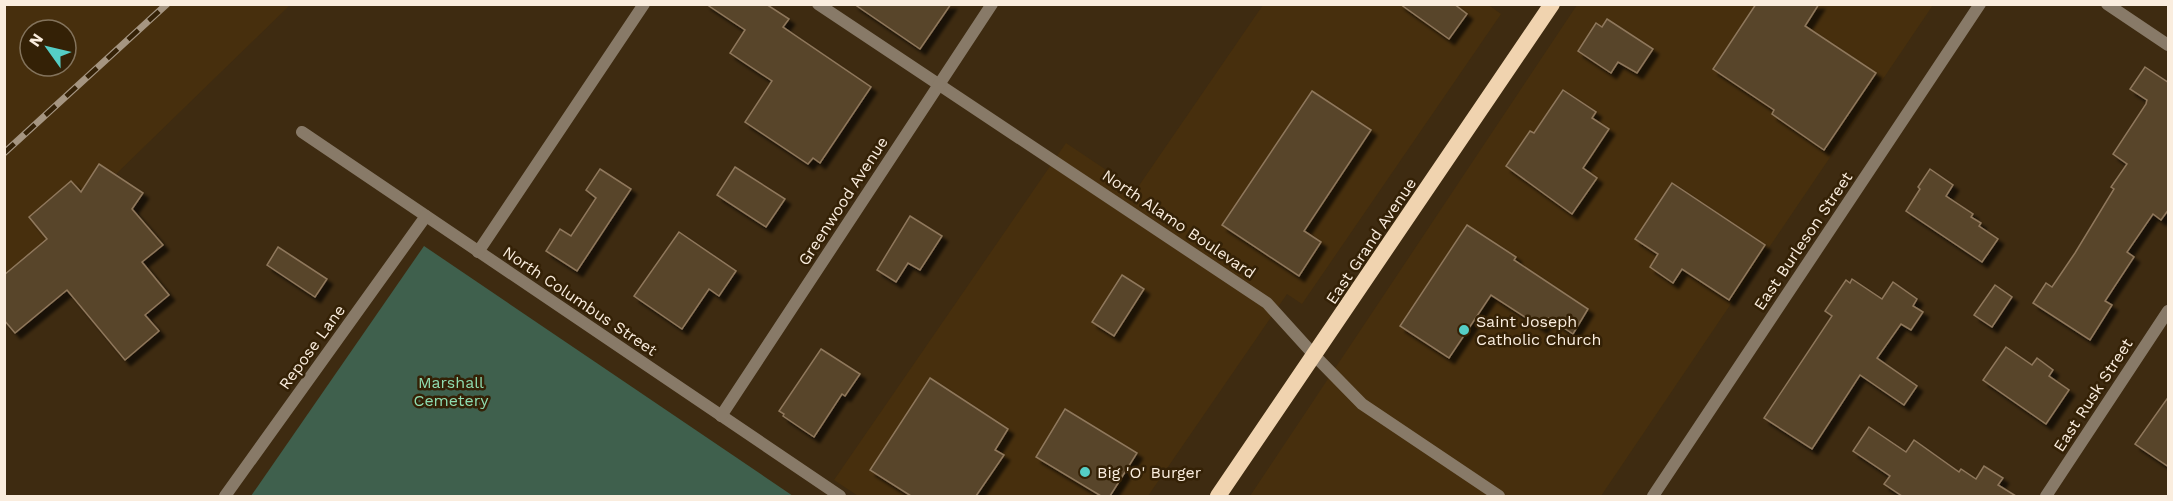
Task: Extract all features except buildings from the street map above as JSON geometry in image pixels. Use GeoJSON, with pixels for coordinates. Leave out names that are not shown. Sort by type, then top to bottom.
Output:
{"type":"FeatureCollection","features":[{"type":"Feature","properties":{"kind":"highway","name":"East Grand Avenue"},"geometry":{"type":"LineString","coordinates":[[1218,496],[1552,4]]}},
{"type":"Feature","properties":{"kind":"street"},"geometry":{"type":"LineString","coordinates":[[478,252],[644,4]]}},
{"type":"Feature","properties":{"kind":"street","name":"North Alamo Boulevard"},"geometry":{"type":"LineString","coordinates":[[818,4],[1267,303],[1362,404],[1499,496]]}},
{"type":"Feature","properties":{"kind":"street","name":"Greenwood Avenue"},"geometry":{"type":"LineString","coordinates":[[722,416],[992,4]]}},
{"type":"Feature","properties":{"kind":"street","name":"East Burleson Street"},"geometry":{"type":"LineString","coordinates":[[1653,496],[1980,4]]}},
{"type":"Feature","properties":{"kind":"street"},"geometry":{"type":"LineString","coordinates":[[2107,4],[2169,45]]}},
{"type":"Feature","properties":{"kind":"street","name":"North Columbus Street"},"geometry":{"type":"LineString","coordinates":[[302,132],[840,496]]}},
{"type":"Feature","properties":{"kind":"street","name":"Repose Lane"},"geometry":{"type":"LineString","coordinates":[[225,496],[426,216]]}},
{"type":"Feature","properties":{"kind":"street","name":"East Rusk Street"},"geometry":{"type":"LineString","coordinates":[[2046,496],[2169,311]]}},
{"type":"Feature","properties":{"kind":"shaded area"},"geometry":{"type":"Polygon","coordinates":[[[1487,4],[1501,14],[1302,304],[1287,294],[1148,496],[858,496],[834,480],[1066,143],[1136,190],[1263,5],[1487,4]]]}},
{"type":"Feature","properties":{"kind":"shaded area"},"geometry":{"type":"Polygon","coordinates":[[[5,5],[290,5],[5,282],[5,5]]]}},
{"type":"Feature","properties":{"kind":"shaded area"},"geometry":{"type":"Polygon","coordinates":[[[1577,5],[1933,5],[1601,496],[1250,496],[1577,5]]]}},
{"type":"Feature","properties":{"kind":"green space","name":"Marshall Cemetery"},"geometry":{"type":"Polygon","coordinates":[[[424,246],[793,496],[251,496],[424,246]]]}},
{"type":"Feature","properties":{"kind":"railway"},"geometry":{"type":"LineString","coordinates":[[4,153],[167,4]]}},
{"type":"Feature","properties":{"kind":"place","name":"Saint Joseph Catholic Church"},"geometry":{"type":"Point","coordinates":[1464,330]}},
{"type":"Feature","properties":{"kind":"place","name":"Big 'O' Burger"},"geometry":{"type":"Point","coordinates":[1085,472]}}]}
